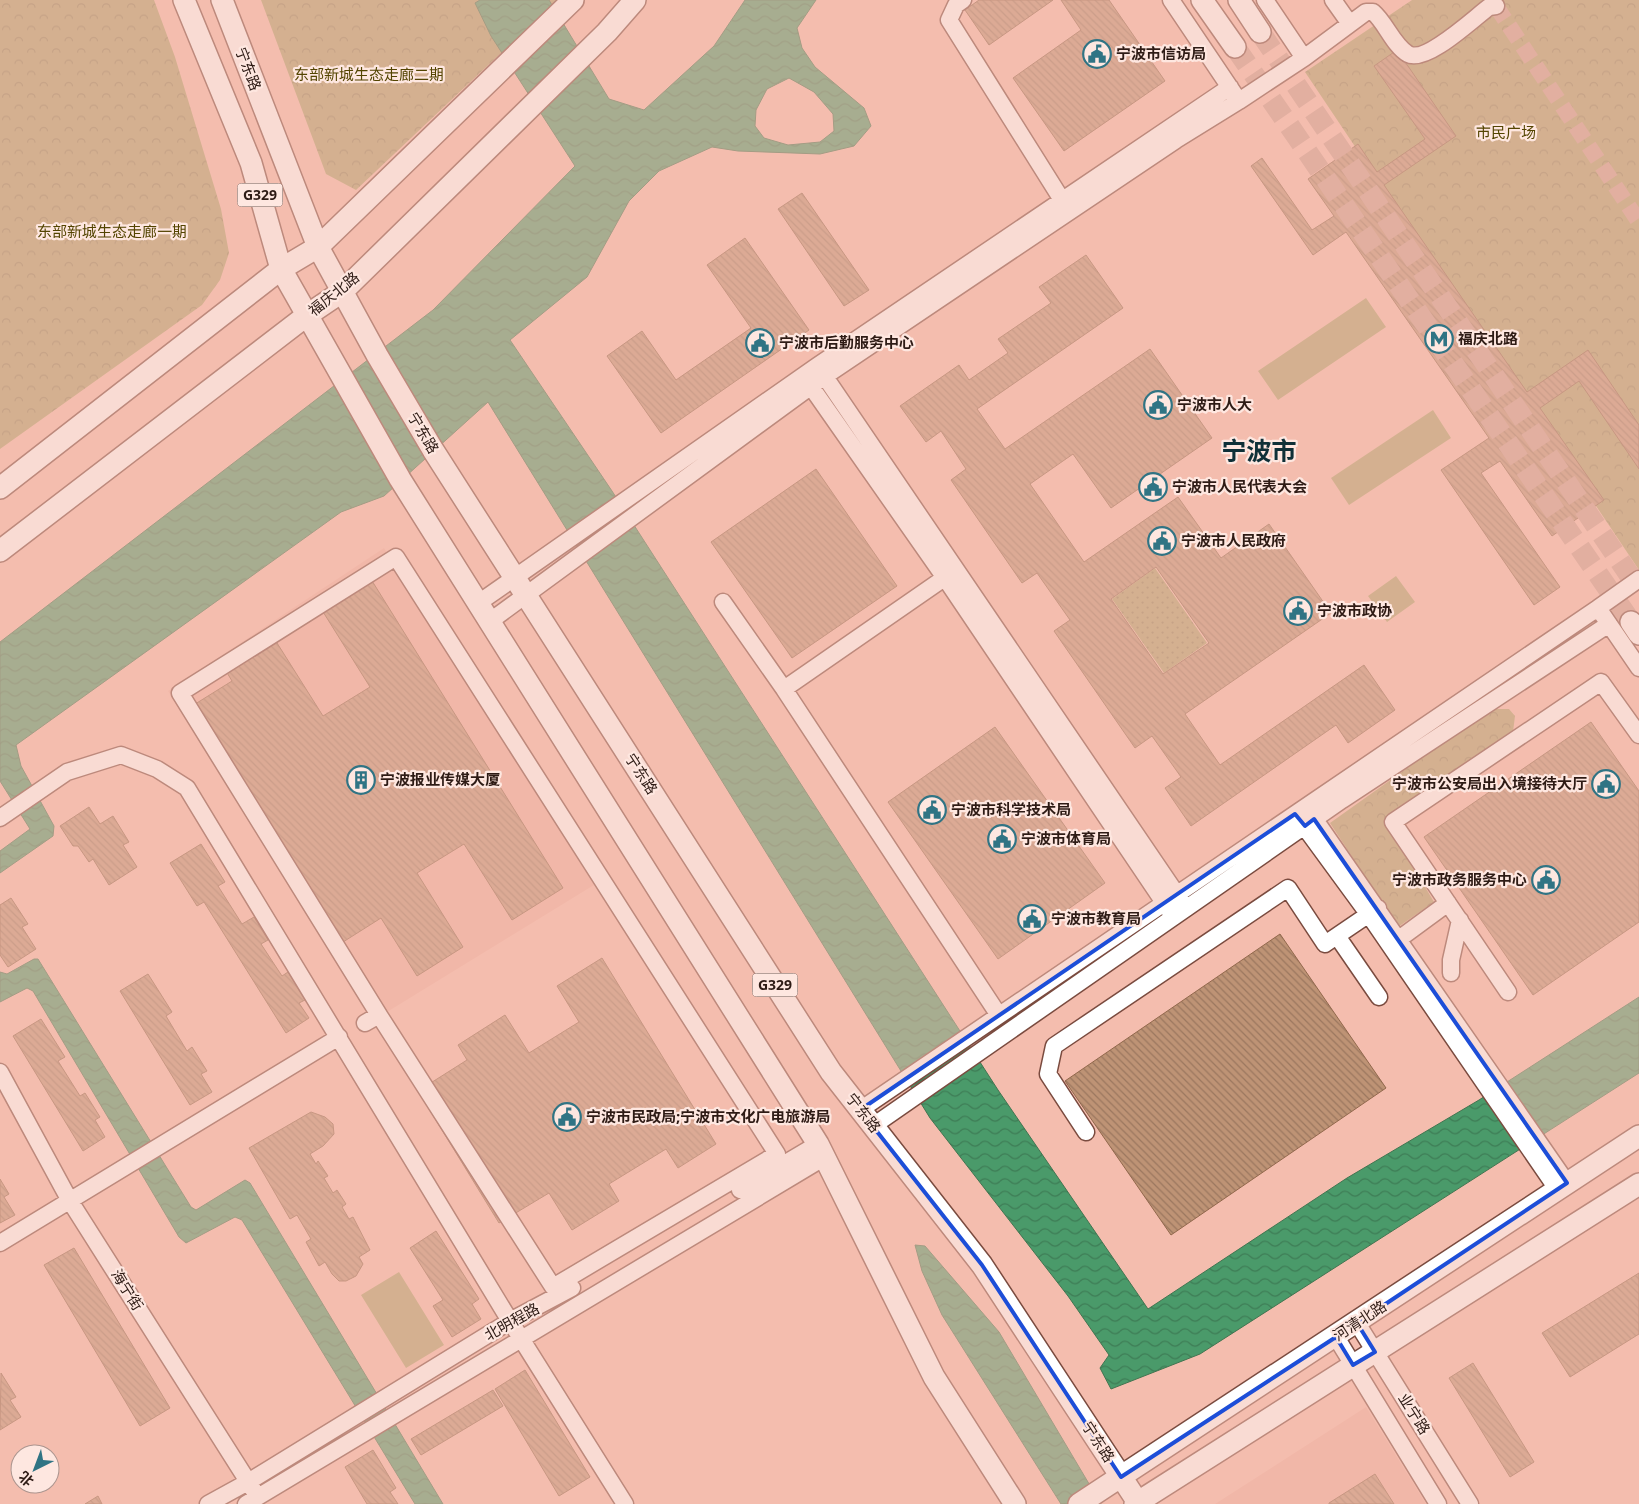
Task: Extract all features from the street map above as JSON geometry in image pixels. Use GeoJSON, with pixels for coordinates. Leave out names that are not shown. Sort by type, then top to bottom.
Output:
{"type":"FeatureCollection","features":[{"type":"Feature","properties":{"kind":"main road","name":"G329"},"geometry":{"type":"LineString","coordinates":[[184,0],[251,163],[281,269],[306,316],[347,383],[400,479],[477,604],[821,1150],[934,1377],[1015,1504]]}},
{"type":"Feature","properties":{"kind":"main road","name":"宁东路"},"geometry":{"type":"LineString","coordinates":[[222,0],[318,247],[377,355],[434,450],[832,1072],[982,1265],[1137,1503]]}},
{"type":"Feature","properties":{"kind":"main road"},"geometry":{"type":"LineString","coordinates":[[0,488],[281,269],[318,247],[573,0]]}},
{"type":"Feature","properties":{"kind":"main road","name":"福庆北路"},"geometry":{"type":"LineString","coordinates":[[0,551],[342,290],[607,32],[635,0]]}},
{"type":"Feature","properties":{"kind":"main road"},"geometry":{"type":"LineString","coordinates":[[1202,0],[1235,47]]}},
{"type":"Feature","properties":{"kind":"main road"},"geometry":{"type":"LineString","coordinates":[[1239,0],[1260,32]]}},
{"type":"Feature","properties":{"kind":"main road","name":"河清北路"},"geometry":{"type":"LineString","coordinates":[[1079,1504],[1336,1337],[1639,1136]]}},
{"type":"Feature","properties":{"kind":"main road"},"geometry":{"type":"LineString","coordinates":[[1137,1503],[1353,1365],[1638,1188]]}},
{"type":"Feature","properties":{"kind":"street"},"geometry":{"type":"LineString","coordinates":[[963,0],[956,5],[949,20],[1065,206]]}},
{"type":"Feature","properties":{"kind":"street"},"geometry":{"type":"LineString","coordinates":[[1171,0],[1239,101]]}},
{"type":"Feature","properties":{"kind":"street"},"geometry":{"type":"LineString","coordinates":[[1265,0],[1304,58]]}},
{"type":"Feature","properties":{"kind":"street"},"geometry":{"type":"LineString","coordinates":[[1333,0],[1350,24]]}},
{"type":"Feature","properties":{"kind":"street"},"geometry":{"type":"LineString","coordinates":[[1065,206],[1239,101],[1304,58],[1366,12],[1373,12],[1399,46],[1408,54],[1417,56],[1427,53],[1450,38],[1489,7],[1496,6]]}},
{"type":"Feature","properties":{"kind":"street"},"geometry":{"type":"LineString","coordinates":[[490,622],[527,596],[821,371],[1065,206],[1230,87]]}},
{"type":"Feature","properties":{"kind":"street"},"geometry":{"type":"LineString","coordinates":[[821,371],[951,574],[1180,912]]}},
{"type":"Feature","properties":{"kind":"street"},"geometry":{"type":"LineString","coordinates":[[808,381],[951,574]]}},
{"type":"Feature","properties":{"kind":"street"},"geometry":{"type":"LineString","coordinates":[[477,604],[514,577],[808,381]]}},
{"type":"Feature","properties":{"kind":"street"},"geometry":{"type":"LineString","coordinates":[[396,557],[777,1154],[553,1287],[372,1019],[180,693],[396,557]]}},
{"type":"Feature","properties":{"kind":"street"},"geometry":{"type":"LineString","coordinates":[[784,689],[951,574]]}},
{"type":"Feature","properties":{"kind":"street"},"geometry":{"type":"LineString","coordinates":[[867,1118],[1180,912],[1305,816],[1639,579]]}},
{"type":"Feature","properties":{"kind":"street"},"geometry":{"type":"LineString","coordinates":[[723,602],[784,689],[998,1014]]}},
{"type":"Feature","properties":{"kind":"street"},"geometry":{"type":"LineString","coordinates":[[1598,608],[1639,668]]}},
{"type":"Feature","properties":{"kind":"street"},"geometry":{"type":"LineString","coordinates":[[867,1118],[998,1014],[1170,898],[1305,816],[1609,624]]}},
{"type":"Feature","properties":{"kind":"street"},"geometry":{"type":"LineString","coordinates":[[1508,992],[1393,822],[1601,682],[1639,735]]}},
{"type":"Feature","properties":{"kind":"street"},"geometry":{"type":"LineString","coordinates":[[0,818],[66,772],[121,755],[157,769],[187,788],[510,1321],[625,1504]]}},
{"type":"Feature","properties":{"kind":"street"},"geometry":{"type":"LineString","coordinates":[[1305,816],[1562,1186]]}},
{"type":"Feature","properties":{"kind":"street"},"geometry":{"type":"LineString","coordinates":[[1086,1132],[1048,1074],[1054,1046],[1288,888],[1325,944],[1373,912]]}},
{"type":"Feature","properties":{"kind":"street"},"geometry":{"type":"LineString","coordinates":[[1400,939],[1448,903]]}},
{"type":"Feature","properties":{"kind":"street"},"geometry":{"type":"LineString","coordinates":[[1373,912],[1400,939],[1562,1186]]}},
{"type":"Feature","properties":{"kind":"street"},"geometry":{"type":"LineString","coordinates":[[1452,973],[1451,960],[1460,920]]}},
{"type":"Feature","properties":{"kind":"street"},"geometry":{"type":"LineString","coordinates":[[1337,936],[1379,997]]}},
{"type":"Feature","properties":{"kind":"street"},"geometry":{"type":"LineString","coordinates":[[0,1243],[339,1036]]}},
{"type":"Feature","properties":{"kind":"street","name":"海宁街"},"geometry":{"type":"LineString","coordinates":[[0,1072],[70,1201],[248,1482],[255,1502]]}},
{"type":"Feature","properties":{"kind":"street","name":"北明程路"},"geometry":{"type":"LineString","coordinates":[[208,1504],[248,1482],[510,1321],[821,1150]]}},
{"type":"Feature","properties":{"kind":"street","name":"北明程路"},"geometry":{"type":"LineString","coordinates":[[255,1502],[821,1150]]}},
{"type":"Feature","properties":{"kind":"street","name":"业宁路"},"geometry":{"type":"LineString","coordinates":[[1357,1323],[1470,1504]]}},
{"type":"Feature","properties":{"kind":"street","name":"业宁路"},"geometry":{"type":"LineString","coordinates":[[1336,1337],[1438,1504]]}},
{"type":"Feature","properties":{"kind":"highlighted area"},"geometry":{"type":"Polygon","coordinates":[[[1295,814],[1305,826],[1314,819],[1567,1183],[1357,1323],[1375,1352],[1353,1365],[1336,1337],[1121,1477],[982,1265],[860,1110],[1295,814]]]}},
{"type":"Feature","properties":{"kind":"shaded area","name":"宁波报业传媒大厦"},"geometry":{"type":"Polygon","coordinates":[[[384,548],[594,885],[387,1012],[369,1012],[168,691],[384,548]]]}},
{"type":"Feature","properties":{"kind":"shaded area"},"geometry":{"type":"Polygon","coordinates":[[[1366,1407],[1426,1504],[1215,1504],[1366,1407]]]}},
{"type":"Feature","properties":{"kind":"green space","name":"东部新城生态走廊一期"},"geometry":{"type":"Polygon","coordinates":[[[0,0],[154,0],[175,57],[221,209],[229,253],[220,280],[202,305],[0,449],[0,0]]]}},
{"type":"Feature","properties":{"kind":"green space","name":"东部新城生态走廊二期"},"geometry":{"type":"Polygon","coordinates":[[[261,0],[557,0],[356,190],[326,174],[261,0]]]}},
{"type":"Feature","properties":{"kind":"green space","name":"市民广场"},"geometry":{"type":"Polygon","coordinates":[[[1412,0],[1639,0],[1639,570],[1305,72],[1412,0]]]}},
{"type":"Feature","properties":{"kind":"green space"},"geometry":{"type":"Polygon","coordinates":[[[1366,298],[1386,327],[1278,400],[1258,371],[1366,298]]]}},
{"type":"Feature","properties":{"kind":"green space"},"geometry":{"type":"Polygon","coordinates":[[[1433,410],[1451,438],[1349,505],[1331,478],[1433,410]]]}},
{"type":"Feature","properties":{"kind":"green space"},"geometry":{"type":"Polygon","coordinates":[[[1155,568],[1207,643],[1164,673],[1112,599],[1155,568]]]}},
{"type":"Feature","properties":{"kind":"green space"},"geometry":{"type":"Polygon","coordinates":[[[1396,576],[1415,602],[1387,622],[1368,596],[1396,576]]]}},
{"type":"Feature","properties":{"kind":"green space"},"geometry":{"type":"Polygon","coordinates":[[[1490,709],[1509,709],[1515,716],[1513,732],[1386,821],[1434,902],[1398,927],[1330,823],[1490,709]]]}},
{"type":"Feature","properties":{"kind":"green space"},"geometry":{"type":"Polygon","coordinates":[[[399,1272],[444,1345],[406,1368],[361,1295],[399,1272]]]}},
{"type":"Feature","properties":{"kind":"water"},"geometry":{"type":"Polygon","coordinates":[[[480,0],[549,0],[609,99],[644,110],[714,46],[745,0],[816,0],[797,28],[802,48],[815,67],[864,108],[871,126],[854,146],[820,154],[738,151],[712,147],[659,171],[629,201],[587,277],[510,340],[612,491],[998,1090],[1148,1309],[1347,1178],[1479,1100],[1639,997],[1639,1073],[1200,1354],[1111,1389],[1100,1368],[1109,1355],[1068,1296],[930,1118],[488,402],[384,496],[341,512],[16,745],[21,766],[54,826],[53,836],[0,873],[0,851],[30,829],[0,781],[0,642],[433,310],[575,166],[491,36],[475,3],[480,0]],[[789,78],[767,89],[756,110],[755,126],[764,138],[788,145],[820,142],[834,131],[833,114],[814,92],[789,78]]]}},
{"type":"Feature","properties":{"kind":"water"},"geometry":{"type":"Polygon","coordinates":[[[34,959],[38,959],[191,1207],[196,1210],[245,1180],[250,1183],[443,1504],[415,1504],[242,1220],[235,1217],[186,1243],[179,1237],[33,991],[27,988],[0,1002],[0,972],[7,974],[34,959]]]}},
{"type":"Feature","properties":{"kind":"water"},"geometry":{"type":"Polygon","coordinates":[[[915,1245],[925,1246],[999,1332],[1101,1504],[1061,1504],[942,1315],[922,1271],[915,1245]]]}},
{"type":"Feature","properties":{"kind":"building"},"geometry":{"type":"Polygon","coordinates":[[[979,0],[1053,0],[989,45],[965,10],[979,0]]]}},
{"type":"Feature","properties":{"kind":"building","name":"宁波市信访局"},"geometry":{"type":"Polygon","coordinates":[[[1061,0],[1109,0],[1165,81],[1064,151],[1013,78],[1081,30],[1061,0]]]}},
{"type":"Feature","properties":{"kind":"building","name":"福庆北路"},"geometry":{"type":"Polygon","coordinates":[[[1397,50],[1456,136],[1384,185],[1527,392],[1588,350],[1639,425],[1639,469],[1579,381],[1540,408],[1604,500],[1552,536],[1500,461],[1481,473],[1560,587],[1534,605],[1441,470],[1489,438],[1346,232],[1313,255],[1251,166],[1262,158],[1312,230],[1334,216],[1308,179],[1358,144],[1377,172],[1425,139],[1374,66],[1397,50]]]}},
{"type":"Feature","properties":{"kind":"building"},"geometry":{"type":"Polygon","coordinates":[[[802,193],[869,290],[844,306],[778,209],[802,193]]]}},
{"type":"Feature","properties":{"kind":"building","name":"宁波市后勤服务中心"},"geometry":{"type":"Polygon","coordinates":[[[745,238],[809,330],[661,433],[607,356],[642,331],[676,380],[751,328],[707,265],[745,238]]]}},
{"type":"Feature","properties":{"kind":"building","name":"宁波市人民政府"},"geometry":{"type":"Polygon","coordinates":[[[1086,255],[1123,308],[977,409],[1005,449],[1150,349],[1212,438],[1111,508],[1073,454],[1030,484],[1084,562],[1178,497],[1221,558],[1269,524],[1331,613],[1185,714],[1220,765],[1364,665],[1395,710],[1348,743],[1336,725],[1191,826],[1165,788],[1181,777],[1152,736],[1135,748],[1054,631],[1070,620],[1037,573],[1022,583],[951,480],[966,469],[941,431],[926,442],[900,406],[959,365],[969,380],[1008,353],[998,339],[1051,303],[1039,287],[1086,255]],[[1156,567],[1111,599],[1163,674],[1209,643],[1156,567]]]}},
{"type":"Feature","properties":{"kind":"building"},"geometry":{"type":"Polygon","coordinates":[[[816,469],[897,586],[792,658],[711,542],[816,469]]]}},
{"type":"Feature","properties":{"kind":"building","name":"宁波报业传媒大厦"},"geometry":{"type":"Polygon","coordinates":[[[369,576],[563,888],[512,920],[464,844],[417,873],[463,947],[417,976],[381,918],[332,949],[184,711],[232,681],[223,666],[272,635],[323,716],[370,687],[320,607],[369,576]]]}},
{"type":"Feature","properties":{"kind":"building","name":"宁波市政务服务中心"},"geometry":{"type":"Polygon","coordinates":[[[1591,722],[1639,791],[1639,922],[1533,995],[1424,837],[1591,722]]]}},
{"type":"Feature","properties":{"kind":"building"},"geometry":{"type":"Polygon","coordinates":[[[995,727],[1105,883],[998,959],[888,802],[995,727]]]}},
{"type":"Feature","properties":{"kind":"building"},"geometry":{"type":"Polygon","coordinates":[[[89,807],[100,824],[113,816],[129,842],[123,845],[137,867],[109,885],[93,859],[89,862],[78,846],[73,846],[60,826],[89,807]]]}},
{"type":"Feature","properties":{"kind":"building"},"geometry":{"type":"Polygon","coordinates":[[[201,844],[225,882],[218,886],[242,924],[254,917],[268,940],[261,944],[282,976],[288,972],[305,1000],[299,1003],[309,1018],[286,1033],[204,902],[197,906],[170,863],[201,844]]]}},
{"type":"Feature","properties":{"kind":"building"},"geometry":{"type":"Polygon","coordinates":[[[11,898],[28,924],[22,927],[36,949],[8,967],[0,955],[0,905],[11,898]]]}},
{"type":"Feature","properties":{"kind":"building"},"geometry":{"type":"Polygon","coordinates":[[[1280,934],[1386,1088],[1171,1235],[1065,1081],[1280,934]]]}},
{"type":"Feature","properties":{"kind":"building","name":"宁波市民政局;宁波市文化广电旅游局"},"geometry":{"type":"Polygon","coordinates":[[[602,958],[716,1144],[678,1168],[666,1149],[609,1184],[619,1201],[572,1230],[549,1193],[499,1223],[418,1091],[467,1060],[458,1045],[505,1015],[529,1053],[579,1022],[557,986],[602,958]]]}},
{"type":"Feature","properties":{"kind":"building"},"geometry":{"type":"Polygon","coordinates":[[[148,974],[172,1012],[166,1016],[187,1051],[192,1047],[207,1071],[201,1074],[212,1092],[190,1105],[120,991],[148,974]]]}},
{"type":"Feature","properties":{"kind":"building"},"geometry":{"type":"Polygon","coordinates":[[[41,1019],[65,1057],[58,1061],[80,1096],[85,1093],[100,1117],[95,1120],[105,1137],[83,1151],[13,1036],[41,1019]]]}},
{"type":"Feature","properties":{"kind":"building"},"geometry":{"type":"Polygon","coordinates":[[[311,1112],[325,1117],[333,1124],[334,1134],[323,1146],[310,1154],[316,1164],[318,1161],[328,1176],[324,1178],[333,1193],[337,1190],[346,1204],[342,1207],[349,1219],[353,1217],[370,1250],[359,1257],[363,1264],[356,1276],[346,1281],[339,1281],[325,1262],[319,1266],[306,1242],[311,1239],[297,1215],[290,1219],[249,1148],[311,1112]]]}},
{"type":"Feature","properties":{"kind":"building"},"geometry":{"type":"Polygon","coordinates":[[[0,1179],[9,1194],[4,1197],[15,1215],[0,1223],[0,1179]]]}},
{"type":"Feature","properties":{"kind":"building"},"geometry":{"type":"Polygon","coordinates":[[[436,1231],[479,1299],[472,1304],[481,1319],[452,1337],[433,1306],[443,1300],[410,1248],[436,1231]]]}},
{"type":"Feature","properties":{"kind":"building"},"geometry":{"type":"Polygon","coordinates":[[[74,1248],[170,1408],[140,1426],[44,1265],[74,1248]]]}},
{"type":"Feature","properties":{"kind":"building"},"geometry":{"type":"Polygon","coordinates":[[[1639,1273],[1639,1334],[1570,1377],[1542,1333],[1639,1273]]]}},
{"type":"Feature","properties":{"kind":"building"},"geometry":{"type":"Polygon","coordinates":[[[1473,1363],[1534,1462],[1510,1477],[1449,1378],[1473,1363]]]}},
{"type":"Feature","properties":{"kind":"building"},"geometry":{"type":"Polygon","coordinates":[[[525,1370],[590,1477],[559,1496],[495,1389],[525,1370]]]}},
{"type":"Feature","properties":{"kind":"building"},"geometry":{"type":"Polygon","coordinates":[[[1,1373],[16,1397],[10,1400],[21,1417],[0,1430],[1,1373]]]}},
{"type":"Feature","properties":{"kind":"building"},"geometry":{"type":"Polygon","coordinates":[[[493,1390],[503,1406],[421,1455],[411,1439],[493,1390]]]}},
{"type":"Feature","properties":{"kind":"building"},"geometry":{"type":"Polygon","coordinates":[[[373,1450],[396,1488],[390,1492],[398,1504],[367,1504],[345,1467],[373,1450]]]}},
{"type":"Feature","properties":{"kind":"building"},"geometry":{"type":"Polygon","coordinates":[[[1375,1474],[1394,1504],[1329,1504],[1329,1503],[1375,1474]]]}},
{"type":"Feature","properties":{"kind":"building"},"geometry":{"type":"Polygon","coordinates":[[[98,1496],[102,1504],[85,1504],[98,1496]]]}},
{"type":"Feature","properties":{"kind":"tunnel"},"geometry":{"type":"LineString","coordinates":[[1496,6],[1639,222]]}},
{"type":"Feature","properties":{"kind":"tunnel"},"geometry":{"type":"LineString","coordinates":[[1260,32],[1639,589]]}},
{"type":"Feature","properties":{"kind":"tunnel"},"geometry":{"type":"LineString","coordinates":[[1235,47],[1631,622]]}},
{"type":"Feature","properties":{"kind":"place","name":"宁波市信访局"},"geometry":{"type":"Point","coordinates":[1097,54]}},
{"type":"Feature","properties":{"kind":"place","name":"福庆北路"},"geometry":{"type":"Point","coordinates":[1439,339]}},
{"type":"Feature","properties":{"kind":"place","name":"宁波市后勤服务中心"},"geometry":{"type":"Point","coordinates":[760,343]}},
{"type":"Feature","properties":{"kind":"place","name":"宁波市人大"},"geometry":{"type":"Point","coordinates":[1158,405]}},
{"type":"Feature","properties":{"kind":"place","name":"宁波市人民代表大会"},"geometry":{"type":"Point","coordinates":[1153,487]}},
{"type":"Feature","properties":{"kind":"place","name":"宁波市人民政府"},"geometry":{"type":"Point","coordinates":[1162,541]}},
{"type":"Feature","properties":{"kind":"place","name":"宁波市政协"},"geometry":{"type":"Point","coordinates":[1298,611]}},
{"type":"Feature","properties":{"kind":"place","name":"宁波报业传媒大厦"},"geometry":{"type":"Point","coordinates":[361,780]}},
{"type":"Feature","properties":{"kind":"place","name":"宁波市公安局出入境接待大厅"},"geometry":{"type":"Point","coordinates":[1606,784]}},
{"type":"Feature","properties":{"kind":"place","name":"宁波市科学技术局"},"geometry":{"type":"Point","coordinates":[932,810]}},
{"type":"Feature","properties":{"kind":"place","name":"宁波市体育局"},"geometry":{"type":"Point","coordinates":[1002,839]}},
{"type":"Feature","properties":{"kind":"place","name":"宁波市政务服务中心"},"geometry":{"type":"Point","coordinates":[1546,880]}},
{"type":"Feature","properties":{"kind":"place","name":"宁波市教育局"},"geometry":{"type":"Point","coordinates":[1032,919]}},
{"type":"Feature","properties":{"kind":"place","name":"宁波市民政局;宁波市文化广电旅游局"},"geometry":{"type":"Point","coordinates":[567,1117]}},
{"type":"Feature","properties":{"kind":"district","name":"宁波市"},"geometry":{"type":"Point","coordinates":[1259,451]}}]}
